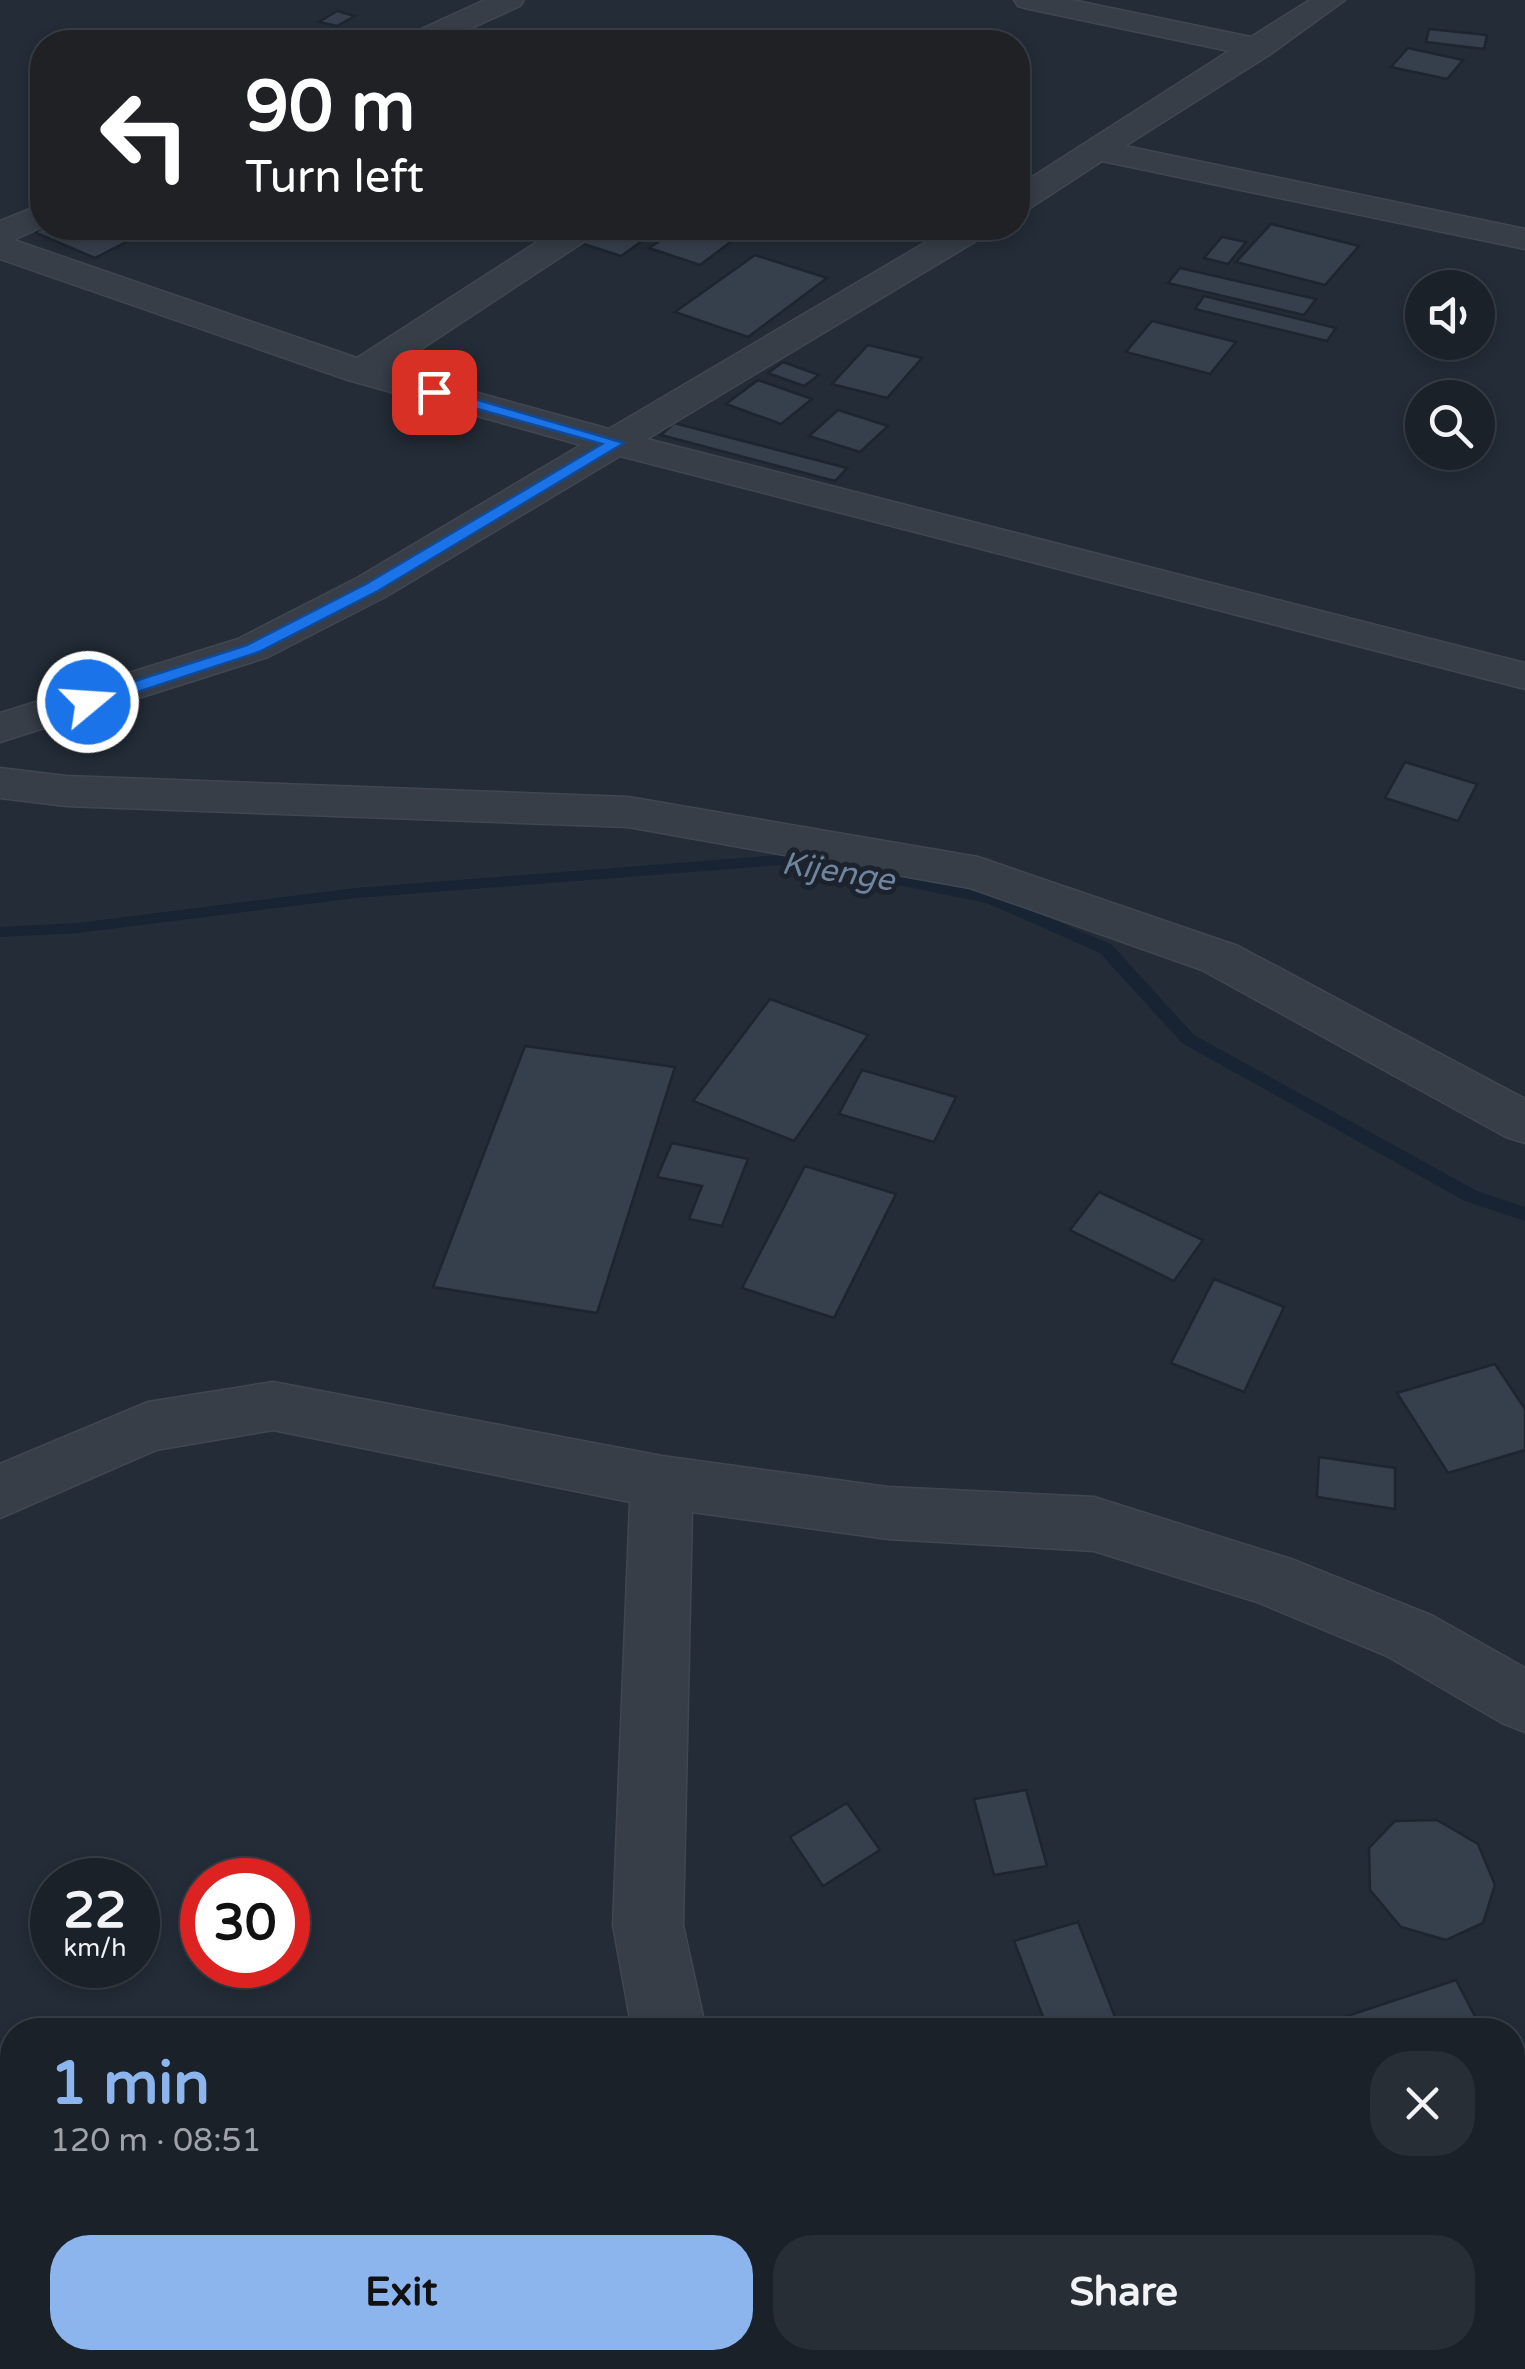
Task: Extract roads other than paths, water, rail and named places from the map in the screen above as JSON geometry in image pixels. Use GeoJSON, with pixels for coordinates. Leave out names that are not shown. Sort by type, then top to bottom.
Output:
{"type":"FeatureCollection","features":[{"type":"Feature","properties":{"kind":"street"},"geometry":{"type":"LineString","coordinates":[[443,30],[509,0]]}},
{"type":"Feature","properties":{"kind":"street"},"geometry":{"type":"LineString","coordinates":[[1028,0],[1258,48]]}},
{"type":"Feature","properties":{"kind":"street"},"geometry":{"type":"LineString","coordinates":[[1030,194],[1330,0]]}},
{"type":"Feature","properties":{"kind":"street"},"geometry":{"type":"LineString","coordinates":[[1100,152],[1525,239]]}},
{"type":"Feature","properties":{"kind":"street"},"geometry":{"type":"LineString","coordinates":[[0,234],[30,220]]}},
{"type":"Feature","properties":{"kind":"street"},"geometry":{"type":"LineString","coordinates":[[361,372],[565,240]]}},
{"type":"Feature","properties":{"kind":"street"},"geometry":{"type":"LineString","coordinates":[[0,728],[253,648],[372,588],[954,240]]}},
{"type":"Feature","properties":{"kind":"street"},"geometry":{"type":"LineString","coordinates":[[0,247],[361,372],[616,443],[1525,676]]}},
{"type":"Feature","properties":{"kind":"street"},"geometry":{"type":"LineString","coordinates":[[0,783],[66,791],[628,812],[978,873],[1220,958],[1525,1122]]}},
{"type":"Feature","properties":{"kind":"street"},"geometry":{"type":"LineString","coordinates":[[0,1492],[148,1427],[274,1406],[662,1482],[888,1513],[1094,1524],[1270,1578],[1410,1636],[1525,1702]]}},
{"type":"Feature","properties":{"kind":"street"},"geometry":{"type":"LineString","coordinates":[[662,1482],[648,1926],[667,2018]]}},
{"type":"Feature","properties":{"kind":"waterway","name":"Kijenge"},"geometry":{"type":"LineString","coordinates":[[0,932],[78,928],[356,893],[794,859],[991,899],[1106,949],[1188,1039],[1471,1196],[1525,1214]]}}]}
